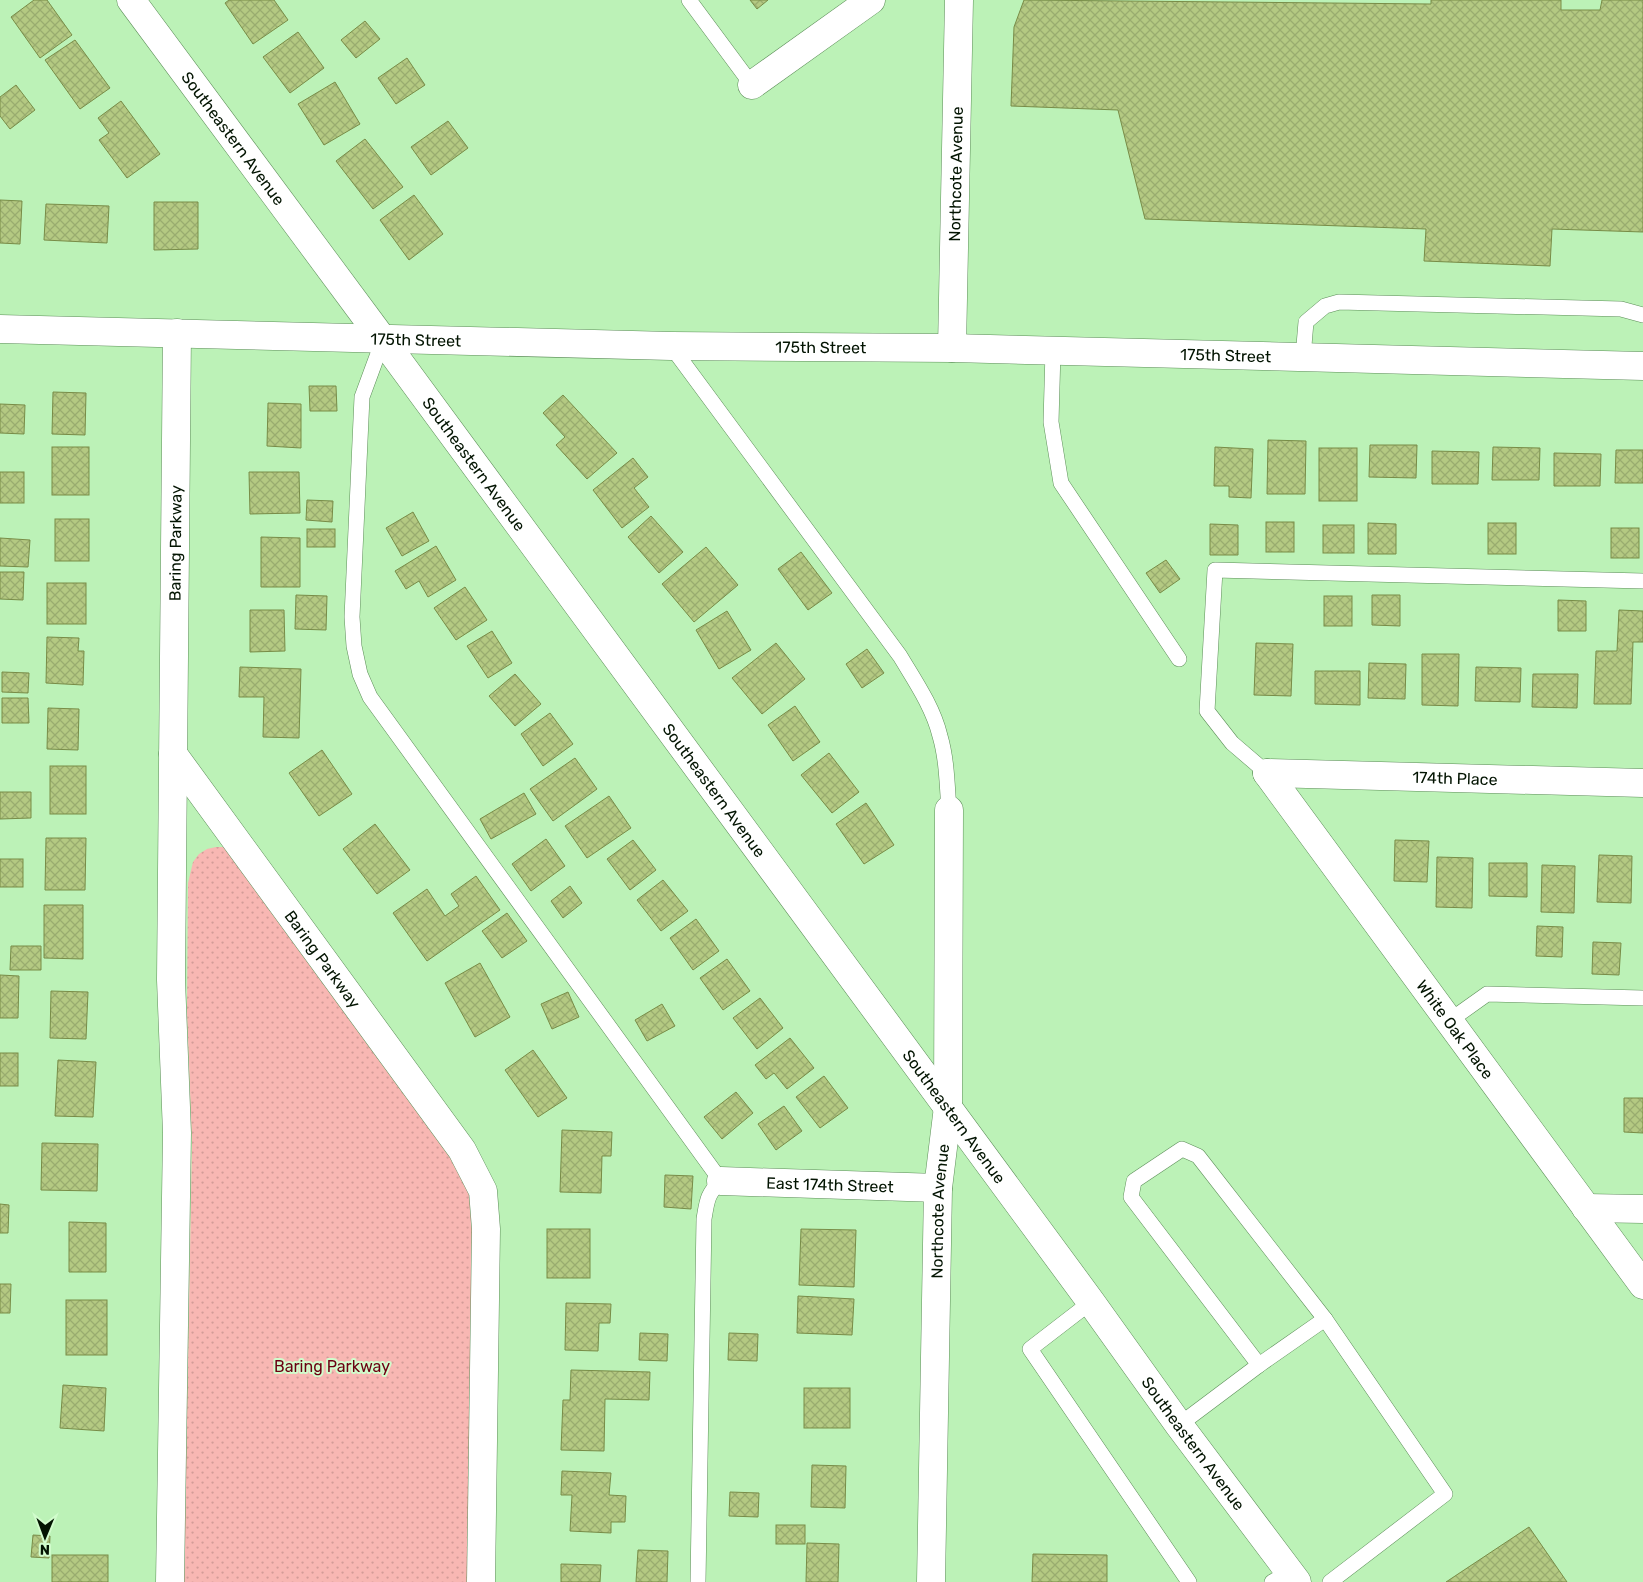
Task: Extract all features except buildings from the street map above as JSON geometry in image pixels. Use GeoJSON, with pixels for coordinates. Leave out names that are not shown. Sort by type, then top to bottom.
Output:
{"type":"FeatureCollection","features":[{"type":"Feature","properties":{"kind":"street","name":"Southeastern Avenue"},"geometry":{"type":"LineString","coordinates":[[131,0],[948,1106],[1179,1425],[1286,1579]]}},
{"type":"Feature","properties":{"kind":"street"},"geometry":{"type":"LineString","coordinates":[[752,85],[871,0]]}},
{"type":"Feature","properties":{"kind":"street","name":"Northcote Avenue"},"geometry":{"type":"LineString","coordinates":[[952,348],[959,0]]}},
{"type":"Feature","properties":{"kind":"street","name":"175th Street"},"geometry":{"type":"LineString","coordinates":[[0,329],[671,346],[952,348],[1643,366]]}},
{"type":"Feature","properties":{"kind":"street","name":"Baring Parkway"},"geometry":{"type":"LineString","coordinates":[[170,1582],[177,1133],[171,980],[177,333]]}},
{"type":"Feature","properties":{"kind":"street","name":"Baring Parkway"},"geometry":{"type":"LineString","coordinates":[[173,754],[462,1150],[483,1191],[486,1228],[481,1582]]}},
{"type":"Feature","properties":{"kind":"street","name":"174th Place"},"geometry":{"type":"LineString","coordinates":[[1267,773],[1643,783]]}},
{"type":"Feature","properties":{"kind":"street","name":"White Oak Place"},"geometry":{"type":"LineString","coordinates":[[1267,773],[1643,1285]]}},
{"type":"Feature","properties":{"kind":"street","name":"Northcote Avenue"},"geometry":{"type":"LineString","coordinates":[[931,1582],[938,1188],[948,1106],[949,810]]}},
{"type":"Feature","properties":{"kind":"street","name":"East 174th Street"},"geometry":{"type":"LineString","coordinates":[[721,1180],[938,1188]]}},
{"type":"Feature","properties":{"kind":"street"},"geometry":{"type":"LineString","coordinates":[[1586,1208],[1643,1209]]}},
{"type":"Feature","properties":{"kind":"lane"},"geometry":{"type":"LineString","coordinates":[[689,0],[752,85]]}},
{"type":"Feature","properties":{"kind":"lane"},"geometry":{"type":"LineString","coordinates":[[1303,357],[1306,322],[1313,314],[1325,306],[1338,302],[1621,309],[1643,315]]}},
{"type":"Feature","properties":{"kind":"lane"},"geometry":{"type":"LineString","coordinates":[[383,340],[362,397],[352,617],[354,646],[360,674],[370,697],[721,1180],[711,1190],[704,1219],[698,1582]]}},
{"type":"Feature","properties":{"kind":"lane"},"geometry":{"type":"LineString","coordinates":[[671,346],[900,656],[925,698],[940,734],[946,762],[949,810]]}},
{"type":"Feature","properties":{"kind":"lane"},"geometry":{"type":"LineString","coordinates":[[1053,351],[1051,422],[1061,483],[1179,660]]}},
{"type":"Feature","properties":{"kind":"lane"},"geometry":{"type":"LineString","coordinates":[[1267,773],[1232,742],[1207,711],[1215,570],[1643,581]]}},
{"type":"Feature","properties":{"kind":"lane"},"geometry":{"type":"LineString","coordinates":[[1449,1021],[1487,994],[1643,998]]}},
{"type":"Feature","properties":{"kind":"lane"},"geometry":{"type":"LineString","coordinates":[[1259,1365],[1131,1197],[1134,1181],[1182,1149],[1198,1156],[1325,1319],[1445,1494],[1330,1582]]}},
{"type":"Feature","properties":{"kind":"lane"},"geometry":{"type":"LineString","coordinates":[[1091,1302],[1030,1349],[1189,1582]]}},
{"type":"Feature","properties":{"kind":"lane"},"geometry":{"type":"LineString","coordinates":[[1179,1425],[1259,1365],[1325,1319]]}},
{"type":"Feature","properties":{"kind":"green space","name":"Baring Parkway"},"geometry":{"type":"Polygon","coordinates":[[[224,847],[230,850],[451,1148],[476,1203],[472,1582],[184,1582],[192,1142],[187,1013],[188,883],[193,862],[199,854],[207,849],[224,847]]]}}]}
